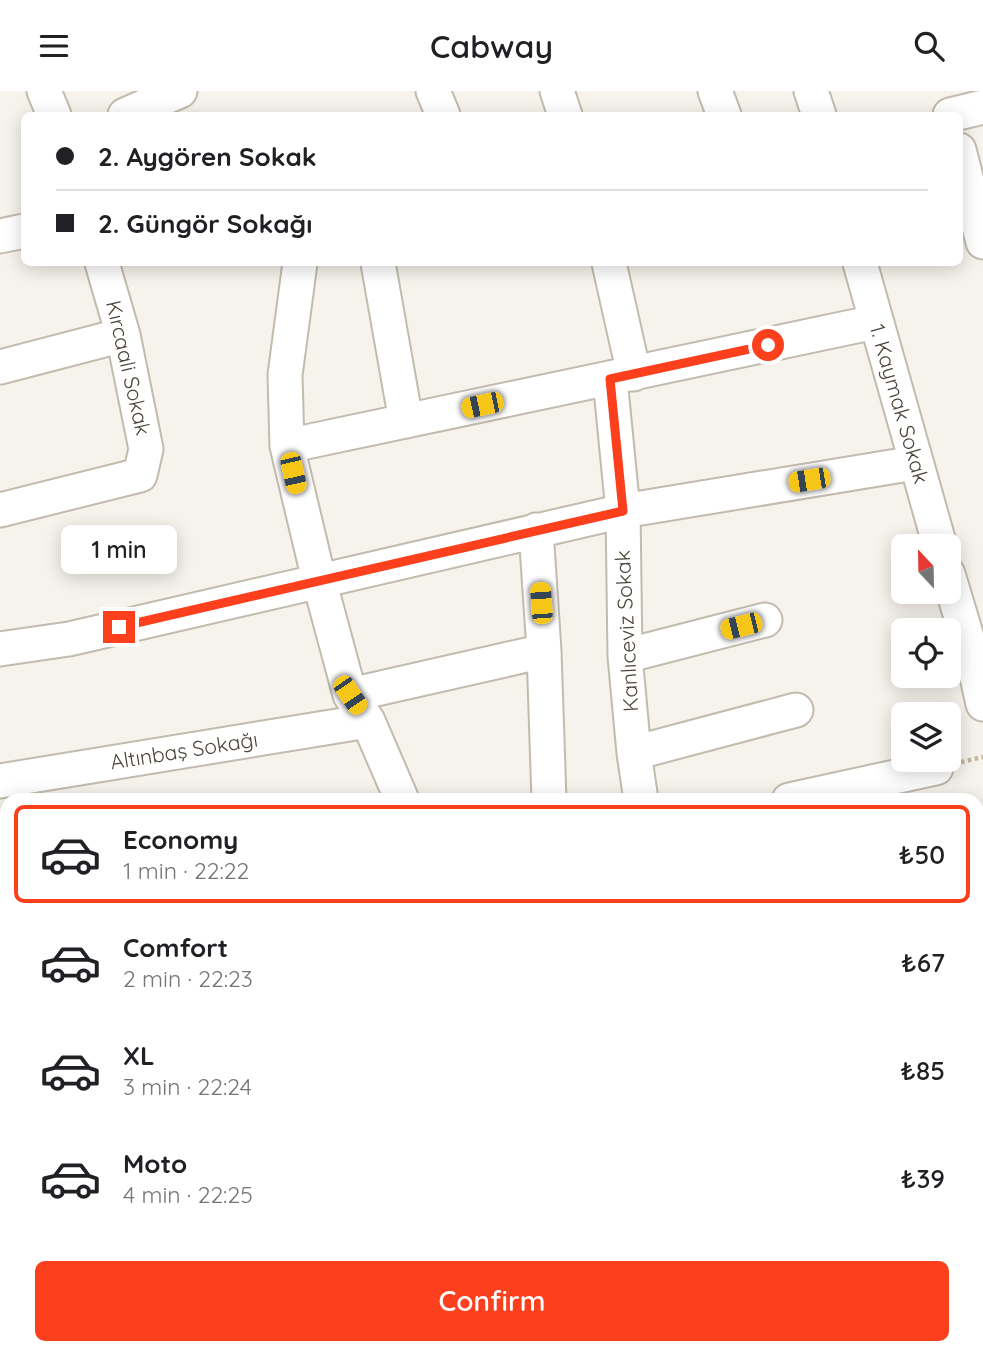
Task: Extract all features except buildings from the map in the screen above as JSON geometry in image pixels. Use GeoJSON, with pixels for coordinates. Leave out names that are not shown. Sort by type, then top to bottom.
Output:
{"type":"FeatureCollection","features":[{"type":"Feature","properties":{"kind":"street"},"geometry":{"type":"LineString","coordinates":[[44,91],[53,112]]}},
{"type":"Feature","properties":{"kind":"street"},"geometry":{"type":"LineString","coordinates":[[132,112],[180,91]]}},
{"type":"Feature","properties":{"kind":"street"},"geometry":{"type":"LineString","coordinates":[[433,91],[442,112]]}},
{"type":"Feature","properties":{"kind":"street"},"geometry":{"type":"LineString","coordinates":[[557,91],[564,112]]}},
{"type":"Feature","properties":{"kind":"street"},"geometry":{"type":"LineString","coordinates":[[715,91],[723,112]]}},
{"type":"Feature","properties":{"kind":"street"},"geometry":{"type":"LineString","coordinates":[[811,91],[818,112]]}},
{"type":"Feature","properties":{"kind":"street"},"geometry":{"type":"LineString","coordinates":[[962,112],[983,107]]}},
{"type":"Feature","properties":{"kind":"street"},"geometry":{"type":"LineString","coordinates":[[963,164],[981,229]]}},
{"type":"Feature","properties":{"kind":"street"},"geometry":{"type":"LineString","coordinates":[[0,236],[21,231]]}},
{"type":"Feature","properties":{"kind":"street","name":"Kırcaali Sokak"},"geometry":{"type":"LineString","coordinates":[[0,510],[140,475],[146,449],[123,335],[103,266]]}},
{"type":"Feature","properties":{"kind":"street"},"geometry":{"type":"LineString","coordinates":[[300,266],[285,375],[287,446],[319,580],[359,708],[399,793]]}},
{"type":"Feature","properties":{"kind":"street"},"geometry":{"type":"LineString","coordinates":[[380,266],[406,421]]}},
{"type":"Feature","properties":{"kind":"street","name":"Kanlıceviz Sokak"},"geometry":{"type":"LineString","coordinates":[[609,266],[622,376],[625,656],[640,793]]}},
{"type":"Feature","properties":{"kind":"street","name":"1. Kaymak Sokak"},"geometry":{"type":"LineString","coordinates":[[861,266],[936,534]]}},
{"type":"Feature","properties":{"kind":"street"},"geometry":{"type":"LineString","coordinates":[[287,446],[875,322]]}},
{"type":"Feature","properties":{"kind":"street"},"geometry":{"type":"LineString","coordinates":[[0,367],[123,335]]}},
{"type":"Feature","properties":{"kind":"street"},"geometry":{"type":"LineString","coordinates":[[0,649],[69,639],[623,511],[915,463]]}},
{"type":"Feature","properties":{"kind":"street"},"geometry":{"type":"LineString","coordinates":[[536,530],[544,651],[548,793]]}},
{"type":"Feature","properties":{"kind":"street"},"geometry":{"type":"LineString","coordinates":[[957,604],[983,704]]}},
{"type":"Feature","properties":{"kind":"street"},"geometry":{"type":"LineString","coordinates":[[625,656],[765,620]]}},
{"type":"Feature","properties":{"kind":"street","name":"Altınbaş Sokağı"},"geometry":{"type":"LineString","coordinates":[[0,781],[359,708],[544,651]]}},
{"type":"Feature","properties":{"kind":"street"},"geometry":{"type":"LineString","coordinates":[[634,753],[796,710]]}},
{"type":"Feature","properties":{"kind":"street"},"geometry":{"type":"LineString","coordinates":[[821,793],[918,772]]}},
{"type":"Feature","properties":{"kind":"route"},"geometry":{"type":"LineString","coordinates":[[119,627],[623,511],[610,379],[768,345]]}}]}
